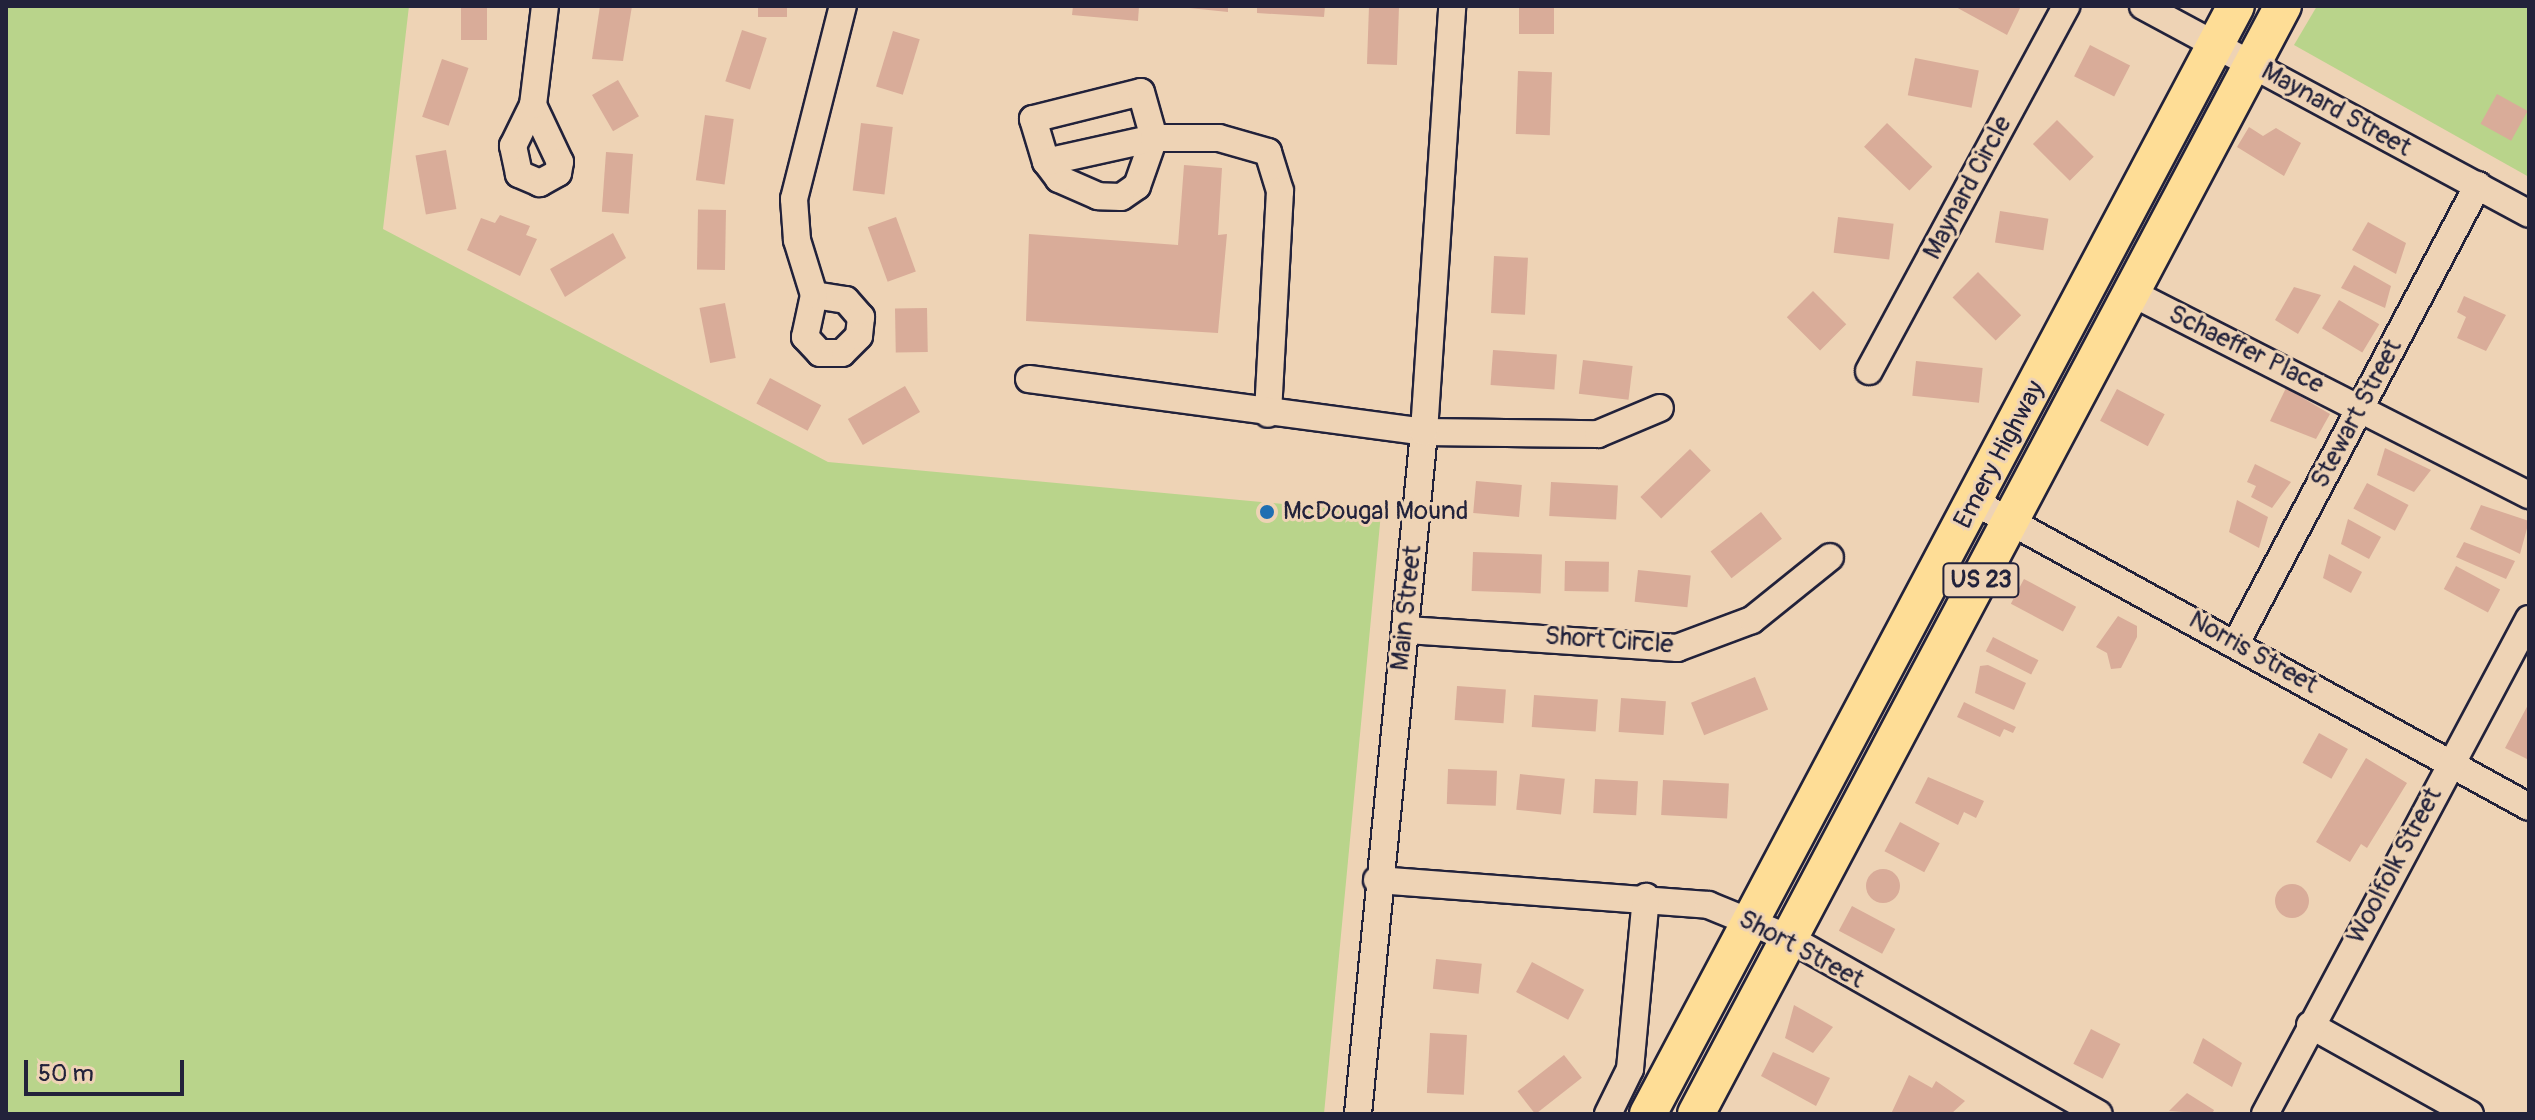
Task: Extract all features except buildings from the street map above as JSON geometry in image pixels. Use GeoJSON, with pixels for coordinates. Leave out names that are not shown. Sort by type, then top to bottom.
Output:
{"type":"FeatureCollection","features":[{"type":"Feature","properties":{"kind":"highway","name":"Emery Highway"},"geometry":{"type":"LineString","coordinates":[[1648,1114],[2236,6]]}},
{"type":"Feature","properties":{"kind":"highway","name":"Emery Highway"},"geometry":{"type":"LineString","coordinates":[[1696,1114],[2134,294],[2283,6]]}},
{"type":"Feature","properties":{"kind":"street"},"geometry":{"type":"LineString","coordinates":[[533,105],[545,6]]}},
{"type":"Feature","properties":{"kind":"street"},"geometry":{"type":"LineString","coordinates":[[814,295],[797,240],[794,199],[843,6]]}},
{"type":"Feature","properties":{"kind":"street","name":"Main Street"},"geometry":{"type":"LineString","coordinates":[[1358,1114],[1377,880],[1407,630],[1424,432],[1452,6]]}},
{"type":"Feature","properties":{"kind":"street","name":"Maynard Circle"},"geometry":{"type":"LineString","coordinates":[[1869,371],[2066,6]]}},
{"type":"Feature","properties":{"kind":"street","name":"Maynard Street"},"geometry":{"type":"LineString","coordinates":[[2143,6],[2529,214]]}},
{"type":"Feature","properties":{"kind":"street"},"geometry":{"type":"LineString","coordinates":[[1141,92],[1154,138],[1147,171],[1121,197],[1076,189],[1046,162],[1033,119],[1141,92]]}},
{"type":"Feature","properties":{"kind":"street"},"geometry":{"type":"LineString","coordinates":[[1046,162],[1154,138],[1251,143],[1277,164],[1268,414]]}},
{"type":"Feature","properties":{"kind":"street","name":"Stewart Street"},"geometry":{"type":"LineString","coordinates":[[2236,643],[2478,185]]}},
{"type":"Feature","properties":{"kind":"street","name":"Schaeffer Place"},"geometry":{"type":"LineString","coordinates":[[2134,294],[2361,406],[2529,495]]}},
{"type":"Feature","properties":{"kind":"street"},"geometry":{"type":"LineString","coordinates":[[1029,379],[1268,414],[1424,432],[1598,434],[1660,408]]}},
{"type":"Feature","properties":{"kind":"street","name":"Norris Street"},"geometry":{"type":"LineString","coordinates":[[1975,502],[2529,807]]}},
{"type":"Feature","properties":{"kind":"street","name":"Short Circle"},"geometry":{"type":"LineString","coordinates":[[1407,630],[1677,648],[1752,620],[1830,557]]}},
{"type":"Feature","properties":{"kind":"street","name":"Woolfolk Street"},"geometry":{"type":"LineString","coordinates":[[2265,1114],[2529,619]]}},
{"type":"Feature","properties":{"kind":"street","name":"Short Street"},"geometry":{"type":"LineString","coordinates":[[1377,880],[1646,897],[1751,919],[2099,1114]]}},
{"type":"Feature","properties":{"kind":"street"},"geometry":{"type":"LineString","coordinates":[[1608,1114],[1630,1069],[1646,897]]}},
{"type":"Feature","properties":{"kind":"street"},"geometry":{"type":"LineString","coordinates":[[2310,1025],[2470,1114]]}},
{"type":"Feature","properties":{"kind":"green space"},"geometry":{"type":"Polygon","coordinates":[[[6,6],[409,6],[383,229],[828,462],[1381,513],[1324,1114],[6,1114],[6,6]]]}},
{"type":"Feature","properties":{"kind":"green space"},"geometry":{"type":"Polygon","coordinates":[[[2317,6],[2529,6],[2529,177],[2294,45],[2317,6]]]}},
{"type":"Feature","properties":{"kind":"place","name":"McDougal Mound"},"geometry":{"type":"Point","coordinates":[1267,512]}}]}
